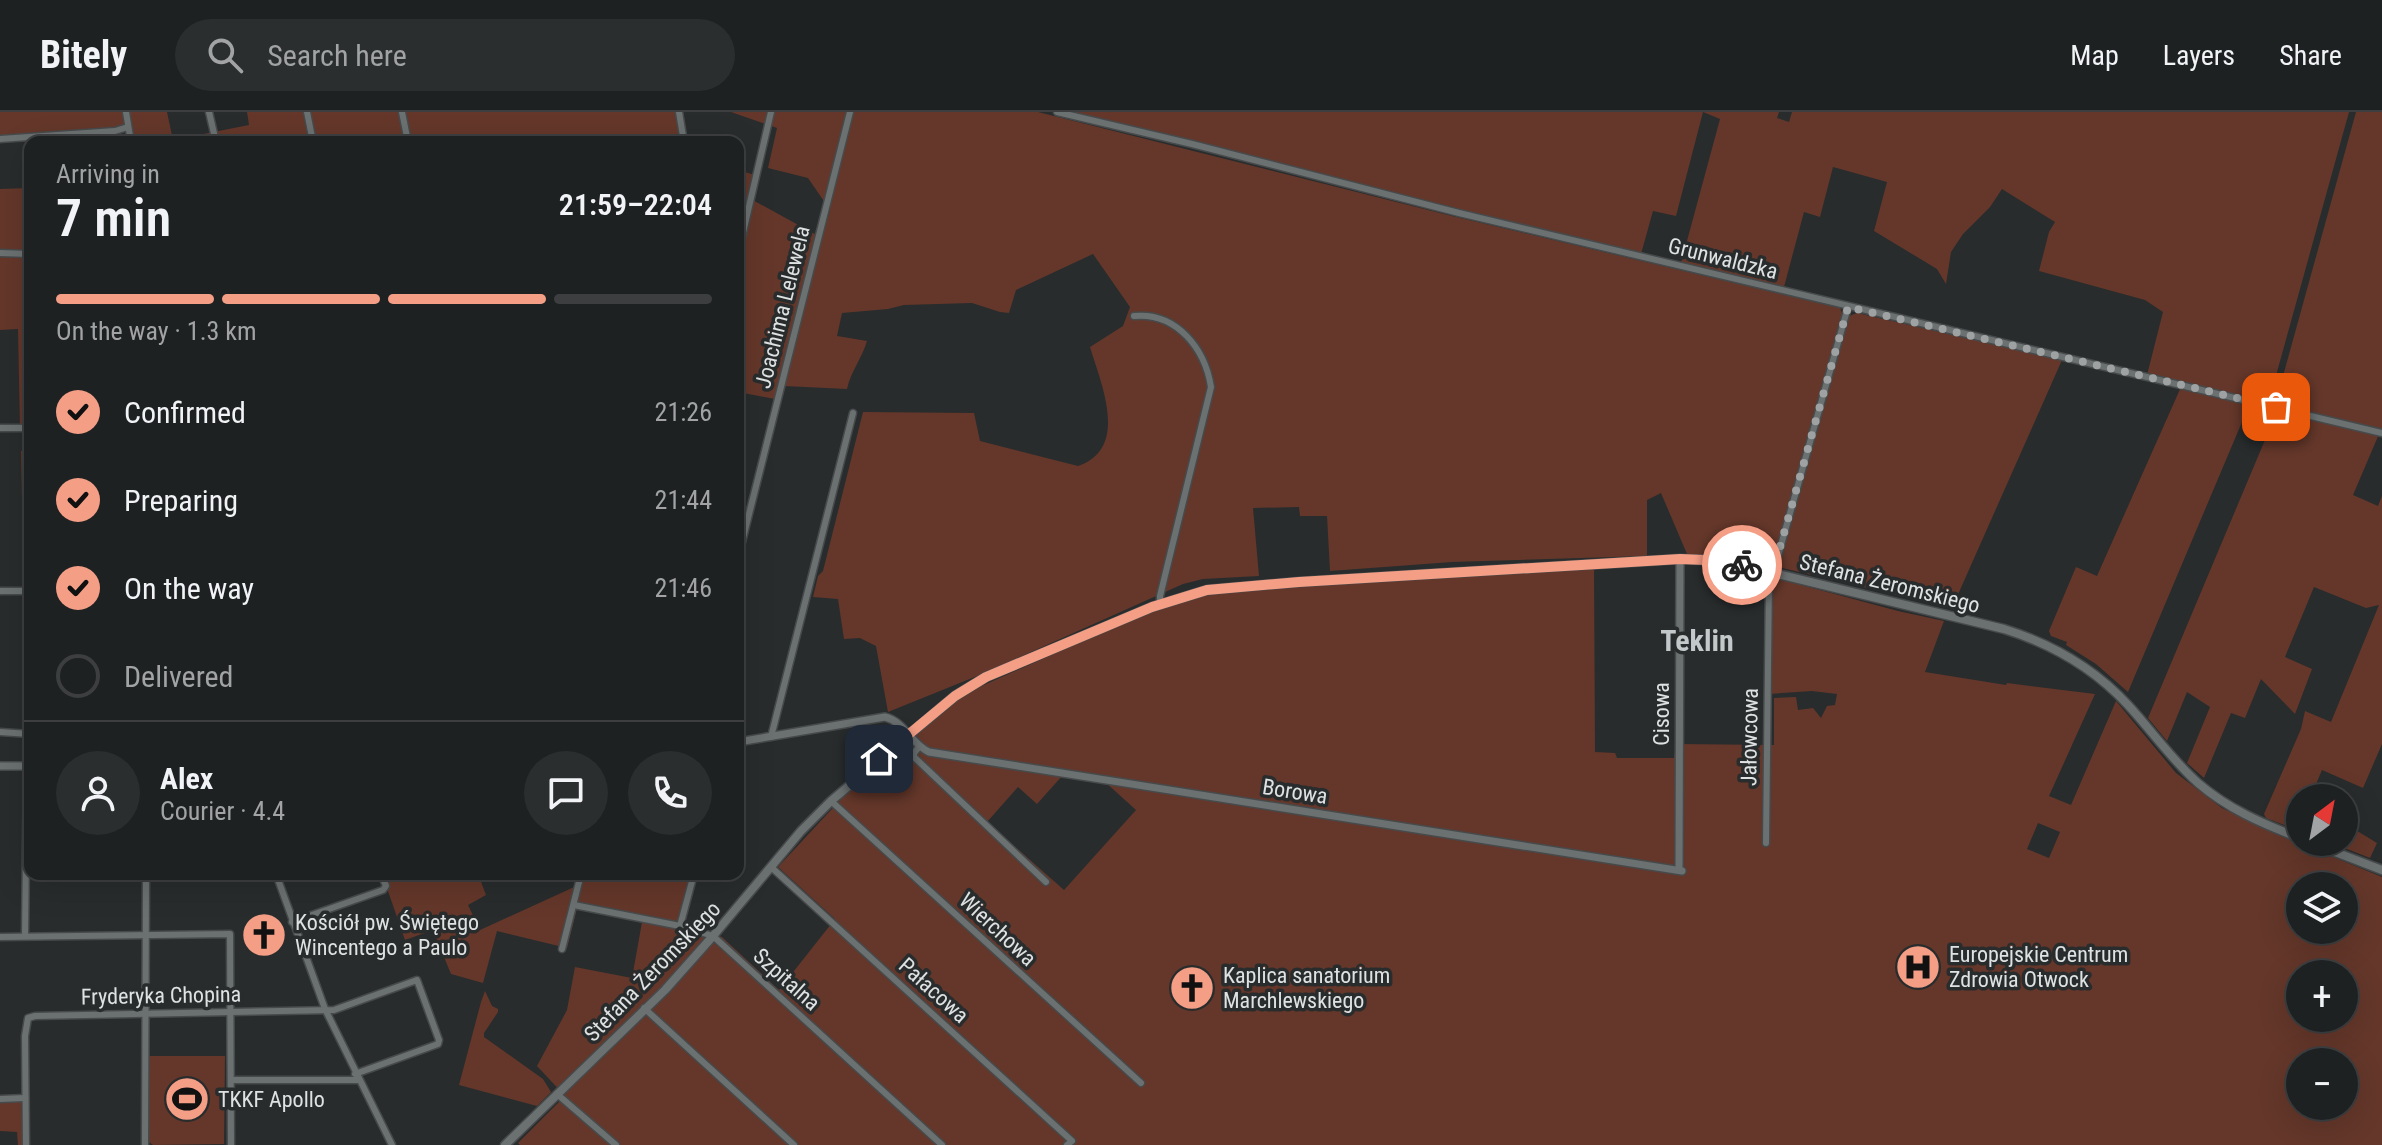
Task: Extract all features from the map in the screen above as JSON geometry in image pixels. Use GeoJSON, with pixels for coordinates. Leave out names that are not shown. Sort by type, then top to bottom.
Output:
{"type":"FeatureCollection","features":[{"type":"Feature","properties":{"kind":"main road","name":"Stefana Żeromskiego"},"geometry":{"type":"LineString","coordinates":[[505,1145],[665,990],[801,831],[831,801],[955,696],[986,677],[1160,604],[1207,590],[1680,559],[1715,561],[1771,572],[1971,620],[2042,642],[2093,672],[2114,690],[2184,769],[2206,789],[2257,821],[2286,832]]}},
{"type":"Feature","properties":{"kind":"main road"},"geometry":{"type":"LineString","coordinates":[[2346,856],[2382,870]]}},
{"type":"Feature","properties":{"kind":"street"},"geometry":{"type":"LineString","coordinates":[[126,112],[130,136]]}},
{"type":"Feature","properties":{"kind":"street"},"geometry":{"type":"LineString","coordinates":[[209,112],[215,136]]}},
{"type":"Feature","properties":{"kind":"street"},"geometry":{"type":"LineString","coordinates":[[307,112],[312,136]]}},
{"type":"Feature","properties":{"kind":"street"},"geometry":{"type":"LineString","coordinates":[[402,112],[407,136]]}},
{"type":"Feature","properties":{"kind":"street"},"geometry":{"type":"LineString","coordinates":[[679,112],[683,136]]}},
{"type":"Feature","properties":{"kind":"street"},"geometry":{"type":"LineString","coordinates":[[744,228],[771,112]]}},
{"type":"Feature","properties":{"kind":"street","name":"Joachima Lelewela"},"geometry":{"type":"LineString","coordinates":[[744,534],[850,112]]}},
{"type":"Feature","properties":{"kind":"street","name":"Grunwaldzka"},"geometry":{"type":"LineString","coordinates":[[1057,112],[1459,213],[2382,433]]}},
{"type":"Feature","properties":{"kind":"street"},"geometry":{"type":"LineString","coordinates":[[43,136],[115,131],[128,127]]}},
{"type":"Feature","properties":{"kind":"street"},"geometry":{"type":"LineString","coordinates":[[0,139],[24,137]]}},
{"type":"Feature","properties":{"kind":"street"},"geometry":{"type":"LineString","coordinates":[[0,253],[24,254]]}},
{"type":"Feature","properties":{"kind":"street","name":"Jałowcowa"},"geometry":{"type":"LineString","coordinates":[[1766,843],[1768,583],[1848,307]]}},
{"type":"Feature","properties":{"kind":"street"},"geometry":{"type":"LineString","coordinates":[[1134,316],[1145,315],[1180,330],[1195,344],[1208,370],[1211,387],[1160,604]]}},
{"type":"Feature","properties":{"kind":"street"},"geometry":{"type":"LineString","coordinates":[[771,737],[853,413]]}},
{"type":"Feature","properties":{"kind":"street"},"geometry":{"type":"LineString","coordinates":[[0,428],[24,428]]}},
{"type":"Feature","properties":{"kind":"street","name":"Cisowa"},"geometry":{"type":"LineString","coordinates":[[1680,559],[1681,870]]}},
{"type":"Feature","properties":{"kind":"street"},"geometry":{"type":"LineString","coordinates":[[0,591],[24,591]]}},
{"type":"Feature","properties":{"kind":"street"},"geometry":{"type":"LineString","coordinates":[[744,741],[881,717],[891,718],[919,747],[914,757],[1046,882]]}},
{"type":"Feature","properties":{"kind":"street"},"geometry":{"type":"LineString","coordinates":[[0,732],[24,734]]}},
{"type":"Feature","properties":{"kind":"street","name":"Borowa"},"geometry":{"type":"LineString","coordinates":[[919,747],[929,752],[972,759],[1681,870]]}},
{"type":"Feature","properties":{"kind":"street"},"geometry":{"type":"LineString","coordinates":[[0,766],[24,766]]}},
{"type":"Feature","properties":{"kind":"street","name":"Wierchowa"},"geometry":{"type":"LineString","coordinates":[[831,801],[1141,1083]]}},
{"type":"Feature","properties":{"kind":"street","name":"Pałacowa"},"geometry":{"type":"LineString","coordinates":[[771,867],[1070,1143]]}},
{"type":"Feature","properties":{"kind":"street"},"geometry":{"type":"LineString","coordinates":[[25,936],[26,880]]}},
{"type":"Feature","properties":{"kind":"street"},"geometry":{"type":"LineString","coordinates":[[145,1145],[146,880]]}},
{"type":"Feature","properties":{"kind":"street"},"geometry":{"type":"LineString","coordinates":[[278,880],[325,1009],[392,1145]]}},
{"type":"Feature","properties":{"kind":"street"},"geometry":{"type":"LineString","coordinates":[[292,922],[383,890],[386,886],[384,880]]}},
{"type":"Feature","properties":{"kind":"street"},"geometry":{"type":"LineString","coordinates":[[562,949],[580,880]]}},
{"type":"Feature","properties":{"kind":"street"},"geometry":{"type":"LineString","coordinates":[[680,926],[692,880]]}},
{"type":"Feature","properties":{"kind":"street","name":"Szpitalna"},"geometry":{"type":"LineString","coordinates":[[574,905],[680,926],[713,936],[942,1145]]}},
{"type":"Feature","properties":{"kind":"street"},"geometry":{"type":"LineString","coordinates":[[0,937],[230,934],[231,1145]]}},
{"type":"Feature","properties":{"kind":"street","name":"Fryderyka Chopina"},"geometry":{"type":"LineString","coordinates":[[26,1145],[26,1022],[35,1016],[334,1010],[417,980],[438,1044],[356,1077]]}},
{"type":"Feature","properties":{"kind":"street"},"geometry":{"type":"LineString","coordinates":[[644,1008],[794,1145]]}},
{"type":"Feature","properties":{"kind":"street"},"geometry":{"type":"LineString","coordinates":[[231,1080],[356,1077]]}},
{"type":"Feature","properties":{"kind":"street"},"geometry":{"type":"LineString","coordinates":[[557,1094],[616,1145]]}},
{"type":"Feature","properties":{"kind":"street"},"geometry":{"type":"LineString","coordinates":[[0,1099],[25,1098]]}},
{"type":"Feature","properties":{"kind":"shaded area"},"geometry":{"type":"Polygon","coordinates":[[[0,112],[167,112],[172,136],[132,136],[131,126],[0,137],[0,112]]]}},
{"type":"Feature","properties":{"kind":"shaded area"},"geometry":{"type":"Polygon","coordinates":[[[247,112],[681,112],[686,136],[193,136],[249,125],[247,112]]]}},
{"type":"Feature","properties":{"kind":"shaded area"},"geometry":{"type":"Polygon","coordinates":[[[731,112],[1038,112],[1452,216],[1840,308],[1843,315],[1774,561],[1771,565],[1743,557],[1687,554],[1661,493],[1647,500],[1647,556],[1452,562],[1330,571],[1327,516],[1300,516],[1299,507],[1253,508],[1259,576],[1203,579],[1183,584],[982,674],[888,712],[876,646],[860,638],[844,639],[838,599],[813,597],[818,576],[823,571],[863,412],[974,413],[980,441],[1078,466],[1094,457],[1103,445],[1108,430],[1105,396],[1090,347],[1123,326],[1130,307],[1093,254],[1016,290],[1009,313],[972,303],[904,305],[842,313],[837,336],[867,341],[847,389],[784,386],[780,400],[744,393],[744,172],[755,175],[749,198],[822,238],[830,210],[808,178],[768,168],[777,128],[731,112]]]}},
{"type":"Feature","properties":{"kind":"shaded area"},"geometry":{"type":"Polygon","coordinates":[[[1064,112],[1703,112],[1676,216],[1653,211],[1641,254],[1064,112]]]}},
{"type":"Feature","properties":{"kind":"shaded area"},"geometry":{"type":"Polygon","coordinates":[[[1703,112],[1779,112],[1777,118],[1789,122],[1792,112],[2349,112],[2271,403],[2147,375],[2163,312],[2145,300],[2039,271],[2049,232],[2055,222],[2002,189],[1951,252],[1946,284],[1937,269],[1874,231],[1887,182],[1833,167],[1820,217],[1804,212],[1784,287],[1681,263],[1720,119],[1703,112]]]}},
{"type":"Feature","properties":{"kind":"shaded area"},"geometry":{"type":"Polygon","coordinates":[[[2356,112],[2382,112],[2382,431],[2275,405],[2356,112]]]}},
{"type":"Feature","properties":{"kind":"shaded area"},"geometry":{"type":"Polygon","coordinates":[[[24,188],[24,429],[20,429],[18,329],[0,330],[0,189],[24,188]]]}},
{"type":"Feature","properties":{"kind":"shaded area"},"geometry":{"type":"Polygon","coordinates":[[[1857,313],[2062,360],[1952,608],[1778,567],[1847,319],[1857,313]]]}},
{"type":"Feature","properties":{"kind":"shaded area"},"geometry":{"type":"Polygon","coordinates":[[[2181,387],[2250,403],[2128,692],[2096,664],[2066,645],[2067,642],[2051,636],[2049,631],[2076,567],[2097,576],[2181,387]]]}},
{"type":"Feature","properties":{"kind":"shaded area"},"geometry":{"type":"Polygon","coordinates":[[[2278,409],[2379,434],[2353,495],[2378,506],[2382,496],[2382,744],[2363,788],[2322,770],[2316,784],[2286,784],[2286,826],[2266,818],[2264,814],[2301,729],[2305,711],[2331,722],[2379,605],[2366,608],[2314,587],[2285,657],[2312,669],[2295,714],[2261,679],[2245,718],[2231,713],[2204,778],[2187,763],[2210,707],[2187,692],[2167,741],[2148,718],[2278,409]]]}},
{"type":"Feature","properties":{"kind":"shaded area"},"geometry":{"type":"Polygon","coordinates":[[[21,451],[24,451],[23,551],[21,451]]]}},
{"type":"Feature","properties":{"kind":"shaded area"},"geometry":{"type":"Polygon","coordinates":[[[1594,568],[1595,752],[1615,753],[1617,758],[1674,758],[1676,744],[1774,745],[1774,698],[1796,697],[1798,710],[1813,708],[1821,718],[1827,706],[1835,705],[1837,694],[1812,691],[1769,694],[1771,579],[1944,621],[1925,672],[2006,685],[2095,694],[2049,796],[2071,805],[2116,701],[2176,773],[2222,808],[2286,838],[2286,856],[2331,856],[2382,877],[2382,1145],[518,1143],[565,1096],[537,1066],[567,1010],[575,967],[632,978],[642,922],[577,908],[567,948],[497,931],[483,983],[451,974],[433,930],[405,940],[384,880],[480,880],[486,895],[468,905],[480,930],[583,883],[584,880],[691,880],[679,923],[722,937],[779,990],[835,919],[778,867],[843,797],[966,693],[1152,610],[1204,594],[1229,590],[1594,568]],[[1063,775],[1037,804],[1018,787],[987,822],[1064,890],[1136,810],[1104,781],[1063,775]],[[2038,823],[2027,849],[2049,858],[2060,832],[2038,823]]]}},
{"type":"Feature","properties":{"kind":"shaded area"},"geometry":{"type":"Polygon","coordinates":[[[2358,831],[2377,843],[2370,858],[2358,853],[2358,831]]]}},
{"type":"Feature","properties":{"kind":"shaded area"},"geometry":{"type":"Polygon","coordinates":[[[485,991],[498,1012],[484,1037],[543,1079],[551,1092],[537,1106],[459,1085],[485,991]]]}},
{"type":"Feature","properties":{"kind":"shaded area","name":"TKKF Apollo"},"geometry":{"type":"Polygon","coordinates":[[[149,1056],[225,1056],[224,1144],[153,1145],[149,1142],[149,1056]]]}},
{"type":"Feature","properties":{"kind":"shaded area"},"geometry":{"type":"Polygon","coordinates":[[[21,1101],[23,1145],[18,1145],[17,1132],[0,1131],[0,1102],[21,1101]]]}},
{"type":"Feature","properties":{"kind":"way so far"},"geometry":{"type":"LineString","coordinates":[[1742,565],[1771,572],[1775,565],[1848,307],[2276,407]]}},
{"type":"Feature","properties":{"kind":"place","name":"Kościół pw. Świętego Wincentego a Paulo"},"geometry":{"type":"Point","coordinates":[264,935]}},
{"type":"Feature","properties":{"kind":"place","name":"Europejskie Centrum Zdrowia Otwock"},"geometry":{"type":"Point","coordinates":[1918,967]}},
{"type":"Feature","properties":{"kind":"place","name":"Kaplica sanatorium Marchlewskiego"},"geometry":{"type":"Point","coordinates":[1192,988]}},
{"type":"Feature","properties":{"kind":"place","name":"TKKF Apollo"},"geometry":{"type":"Point","coordinates":[187,1099]}},
{"type":"Feature","properties":{"kind":"district","name":"Teklin"},"geometry":{"type":"Point","coordinates":[1697,641]}},
{"type":"Feature","properties":{"kind":"route"},"geometry":{"type":"LineString","coordinates":[[879,759],[955,696],[986,677],[1152,607],[1207,590],[1680,559],[1742,565]]}}]}
